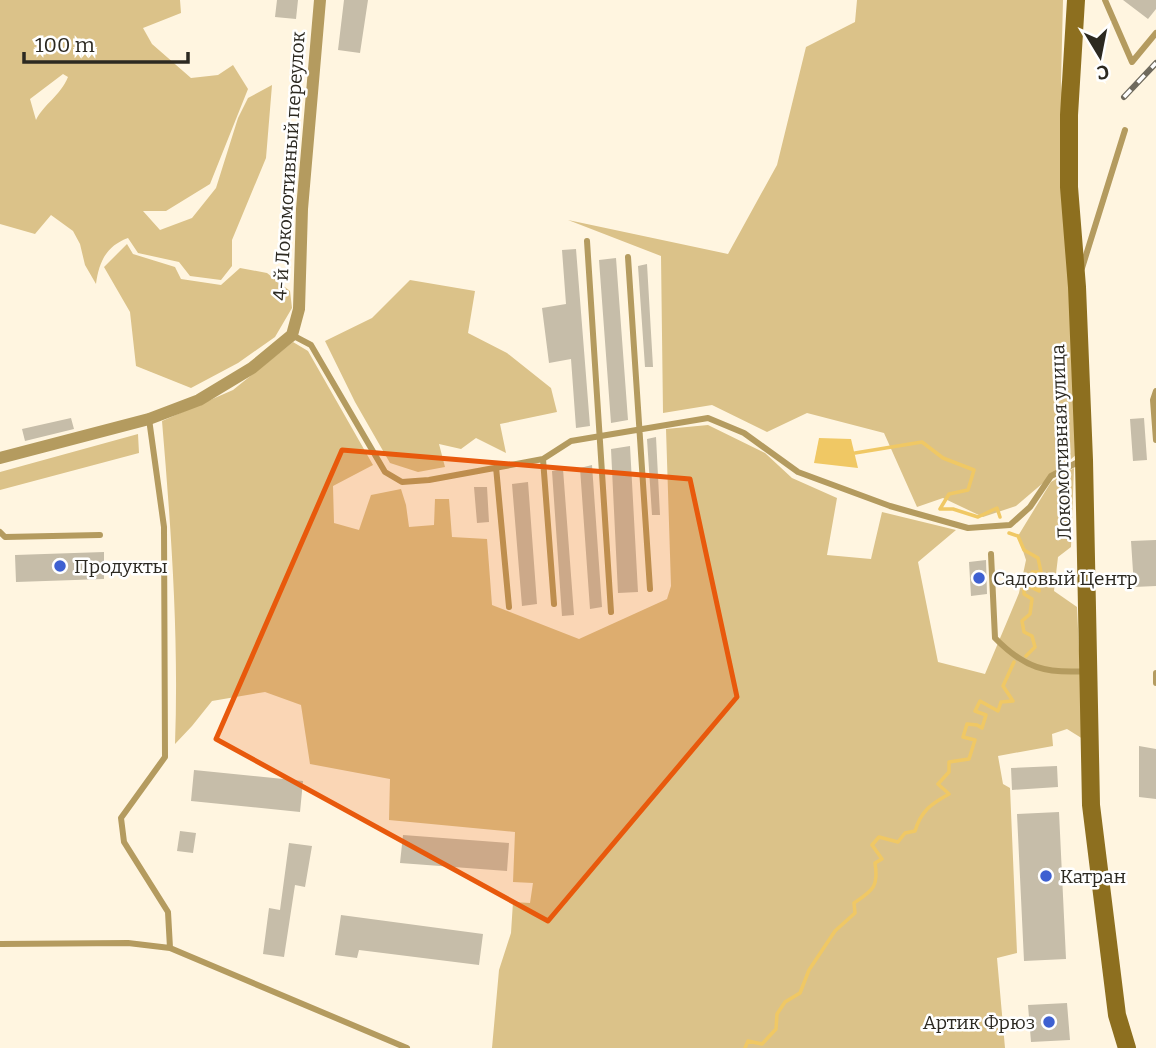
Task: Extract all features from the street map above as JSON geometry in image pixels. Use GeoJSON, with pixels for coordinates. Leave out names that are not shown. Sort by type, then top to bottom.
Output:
{"type":"FeatureCollection","features":[{"type":"Feature","properties":{"kind":"street","name":"4-й Локомотивный переулок"},"geometry":{"type":"LineString","coordinates":[[292,335],[299,309],[302,209],[320,0]]}},
{"type":"Feature","properties":{"kind":"street","name":"Локомотивная улица"},"geometry":{"type":"LineString","coordinates":[[1076,0],[1069,187],[1077,287],[1084,460],[1091,805],[1117,1015],[1127,1048]]}},
{"type":"Feature","properties":{"kind":"street"},"geometry":{"type":"LineString","coordinates":[[4,454],[149,419],[199,400],[252,368],[292,335]]}},
{"type":"Feature","properties":{"kind":"lane"},"geometry":{"type":"LineString","coordinates":[[1105,0],[1132,62],[1156,33]]}},
{"type":"Feature","properties":{"kind":"lane"},"geometry":{"type":"LineString","coordinates":[[1077,287],[1125,131]]}},
{"type":"Feature","properties":{"kind":"lane"},"geometry":{"type":"LineString","coordinates":[[587,241],[611,612]]}},
{"type":"Feature","properties":{"kind":"lane"},"geometry":{"type":"LineString","coordinates":[[628,257],[649,589]]}},
{"type":"Feature","properties":{"kind":"lane"},"geometry":{"type":"LineString","coordinates":[[292,335],[311,345],[385,471],[402,482],[429,480],[543,459],[571,441],[708,418],[744,433],[798,472],[890,506],[968,528],[1010,525],[1030,507],[1051,476],[1084,460]]}},
{"type":"Feature","properties":{"kind":"lane"},"geometry":{"type":"LineString","coordinates":[[1156,391],[1153,400],[1156,440]]}},
{"type":"Feature","properties":{"kind":"lane"},"geometry":{"type":"LineString","coordinates":[[149,419],[164,527],[165,757],[121,818],[124,842],[169,912],[170,948]]}},
{"type":"Feature","properties":{"kind":"lane"},"geometry":{"type":"LineString","coordinates":[[543,459],[554,604]]}},
{"type":"Feature","properties":{"kind":"lane"},"geometry":{"type":"LineString","coordinates":[[496,467],[509,607]]}},
{"type":"Feature","properties":{"kind":"lane"},"geometry":{"type":"LineString","coordinates":[[0,532],[5,537],[100,535]]}},
{"type":"Feature","properties":{"kind":"lane"},"geometry":{"type":"LineString","coordinates":[[991,554],[995,638],[1008,652],[1030,666],[1048,672],[1088,671]]}},
{"type":"Feature","properties":{"kind":"lane"},"geometry":{"type":"LineString","coordinates":[[1156,673],[1156,683]]}},
{"type":"Feature","properties":{"kind":"lane"},"geometry":{"type":"LineString","coordinates":[[0,944],[128,943],[170,948],[407,1048]]}},
{"type":"Feature","properties":{"kind":"highlighted area"},"geometry":{"type":"Polygon","coordinates":[[[342,450],[690,479],[737,697],[548,921],[216,739],[342,450]]]}},
{"type":"Feature","properties":{"kind":"shaded area"},"geometry":{"type":"Polygon","coordinates":[[[0,0],[180,0],[181,13],[143,28],[152,44],[191,78],[218,75],[233,65],[248,89],[210,184],[166,211],[143,211],[160,230],[192,218],[216,188],[238,118],[248,98],[272,85],[266,158],[232,240],[232,266],[221,280],[190,276],[179,262],[138,253],[128,238],[109,250],[99,269],[96,284],[85,265],[80,244],[73,231],[51,215],[35,234],[0,224],[0,0]],[[63,74],[30,99],[36,120],[61,89],[68,77],[63,74]]]}},
{"type":"Feature","properties":{"kind":"shaded area"},"geometry":{"type":"Polygon","coordinates":[[[857,0],[1063,0],[1061,81],[1077,287],[1077,454],[1016,506],[983,517],[943,498],[917,507],[884,433],[807,413],[767,432],[712,405],[663,413],[661,256],[568,220],[728,254],[777,165],[806,47],[855,22],[857,0]]]}},
{"type":"Feature","properties":{"kind":"shaded area"},"geometry":{"type":"Polygon","coordinates":[[[127,244],[133,254],[175,267],[181,279],[221,285],[240,268],[267,273],[290,291],[292,308],[275,337],[238,363],[191,388],[136,366],[130,312],[104,267],[127,244]]]}},
{"type":"Feature","properties":{"kind":"shaded area"},"geometry":{"type":"Polygon","coordinates":[[[410,280],[475,291],[468,333],[507,353],[551,388],[557,412],[500,424],[506,453],[476,438],[461,449],[439,444],[445,467],[418,472],[390,463],[355,402],[325,341],[372,318],[410,280]]]}},
{"type":"Feature","properties":{"kind":"shaded area"},"geometry":{"type":"Polygon","coordinates":[[[293,342],[308,351],[373,465],[333,486],[334,523],[359,530],[371,495],[401,489],[409,527],[434,525],[435,499],[449,499],[452,537],[487,539],[492,605],[579,639],[667,599],[671,586],[666,429],[708,425],[765,453],[792,478],[837,498],[827,555],[871,559],[882,512],[956,530],[918,562],[938,662],[985,674],[1019,593],[1026,560],[1018,536],[1051,482],[1074,468],[1071,547],[1058,557],[1054,591],[1077,607],[1083,739],[1067,729],[1052,734],[1053,746],[998,756],[1003,784],[1010,788],[1017,953],[997,958],[1005,1048],[492,1048],[499,970],[511,933],[513,902],[530,903],[533,883],[513,882],[515,832],[389,820],[390,779],[310,764],[301,705],[265,692],[212,701],[175,744],[175,623],[162,421],[233,390],[293,342]]]}},
{"type":"Feature","properties":{"kind":"shaded area"},"geometry":{"type":"Polygon","coordinates":[[[138,434],[139,453],[0,490],[0,472],[138,434]]]}},
{"type":"Feature","properties":{"kind":"shaded area"},"geometry":{"type":"Polygon","coordinates":[[[819,438],[851,439],[858,468],[814,463],[819,438]]]}},
{"type":"Feature","properties":{"kind":"building"},"geometry":{"type":"Polygon","coordinates":[[[277,0],[298,0],[296,19],[275,17],[277,0]]]}},
{"type":"Feature","properties":{"kind":"building"},"geometry":{"type":"Polygon","coordinates":[[[344,0],[368,0],[360,53],[338,50],[344,0]]]}},
{"type":"Feature","properties":{"kind":"building"},"geometry":{"type":"Polygon","coordinates":[[[1123,0],[1156,0],[1156,9],[1148,19],[1123,0]]]}},
{"type":"Feature","properties":{"kind":"building"},"geometry":{"type":"Polygon","coordinates":[[[576,249],[590,426],[576,428],[571,359],[549,363],[542,308],[566,304],[562,250],[576,249]]]}},
{"type":"Feature","properties":{"kind":"building"},"geometry":{"type":"Polygon","coordinates":[[[616,258],[628,420],[611,423],[599,260],[616,258]]]}},
{"type":"Feature","properties":{"kind":"building"},"geometry":{"type":"Polygon","coordinates":[[[647,264],[653,367],[645,367],[638,266],[647,264]]]}},
{"type":"Feature","properties":{"kind":"building"},"geometry":{"type":"Polygon","coordinates":[[[71,418],[74,429],[25,441],[22,429],[71,418]]]}},
{"type":"Feature","properties":{"kind":"building"},"geometry":{"type":"Polygon","coordinates":[[[1144,418],[1147,460],[1133,461],[1130,419],[1144,418]]]}},
{"type":"Feature","properties":{"kind":"building"},"geometry":{"type":"Polygon","coordinates":[[[656,437],[660,515],[652,515],[647,439],[656,437]]]}},
{"type":"Feature","properties":{"kind":"building"},"geometry":{"type":"Polygon","coordinates":[[[630,446],[638,592],[618,593],[611,449],[630,446]]]}},
{"type":"Feature","properties":{"kind":"building"},"geometry":{"type":"Polygon","coordinates":[[[592,465],[602,607],[590,609],[580,468],[592,465]]]}},
{"type":"Feature","properties":{"kind":"building"},"geometry":{"type":"Polygon","coordinates":[[[563,469],[574,615],[562,616],[552,471],[563,469]]]}},
{"type":"Feature","properties":{"kind":"building"},"geometry":{"type":"Polygon","coordinates":[[[528,482],[537,604],[522,606],[512,484],[528,482]]]}},
{"type":"Feature","properties":{"kind":"building"},"geometry":{"type":"Polygon","coordinates":[[[474,487],[487,487],[489,522],[477,523],[474,487]]]}},
{"type":"Feature","properties":{"kind":"building"},"geometry":{"type":"Polygon","coordinates":[[[1156,540],[1156,586],[1134,587],[1131,541],[1156,540]]]}},
{"type":"Feature","properties":{"kind":"building"},"geometry":{"type":"Polygon","coordinates":[[[104,552],[104,579],[16,582],[15,555],[104,552]]]}},
{"type":"Feature","properties":{"kind":"building","name":"Садовый Центр"},"geometry":{"type":"Polygon","coordinates":[[[986,560],[987,594],[971,596],[969,562],[986,560]]]}},
{"type":"Feature","properties":{"kind":"building"},"geometry":{"type":"Polygon","coordinates":[[[1139,746],[1156,749],[1156,799],[1139,797],[1139,746]]]}},
{"type":"Feature","properties":{"kind":"building"},"geometry":{"type":"Polygon","coordinates":[[[1057,766],[1058,787],[1012,790],[1011,768],[1057,766]]]}},
{"type":"Feature","properties":{"kind":"building"},"geometry":{"type":"Polygon","coordinates":[[[194,770],[303,781],[300,812],[191,801],[194,770]]]}},
{"type":"Feature","properties":{"kind":"building"},"geometry":{"type":"Polygon","coordinates":[[[1059,812],[1066,959],[1024,961],[1017,814],[1059,812]]]}},
{"type":"Feature","properties":{"kind":"building"},"geometry":{"type":"Polygon","coordinates":[[[180,831],[196,833],[193,853],[177,851],[180,831]]]}},
{"type":"Feature","properties":{"kind":"building"},"geometry":{"type":"Polygon","coordinates":[[[403,835],[509,843],[507,871],[400,863],[403,835]]]}},
{"type":"Feature","properties":{"kind":"building"},"geometry":{"type":"Polygon","coordinates":[[[289,843],[312,846],[305,887],[295,885],[284,957],[263,954],[269,908],[280,910],[289,843]]]}},
{"type":"Feature","properties":{"kind":"building"},"geometry":{"type":"Polygon","coordinates":[[[341,915],[483,934],[479,965],[359,950],[357,958],[335,955],[341,915]]]}},
{"type":"Feature","properties":{"kind":"building","name":"Артик Фрюз"},"geometry":{"type":"Polygon","coordinates":[[[1067,1003],[1070,1040],[1031,1042],[1028,1005],[1067,1003]]]}},
{"type":"Feature","properties":{"kind":"waterway"},"geometry":{"type":"LineString","coordinates":[[855,453],[922,442],[943,458],[974,470],[968,490],[949,494],[940,509],[953,509],[978,517],[997,508],[1000,517]]}},
{"type":"Feature","properties":{"kind":"waterway"},"geometry":{"type":"LineString","coordinates":[[1009,533],[1018,536],[1024,550],[1038,558],[1041,572],[1032,572],[1031,579],[1038,581],[1039,591],[1024,584],[1024,594],[1032,599],[1030,614],[1022,621],[1024,632],[1032,636],[1035,647],[1026,656]]}},
{"type":"Feature","properties":{"kind":"waterway"},"geometry":{"type":"LineString","coordinates":[[745,1048],[748,1041],[762,1044],[776,1029],[777,1014],[785,1002],[800,993],[809,970],[835,931],[855,913],[854,903],[873,888],[876,878],[875,863],[882,859],[872,845],[879,837],[898,842],[905,833],[915,831],[920,818],[928,809],[949,794],[938,784],[949,772],[949,762],[969,759],[975,740],[963,737],[967,724],[982,728],[986,715],[975,711],[980,701],[998,711],[1001,702],[1013,701],[1003,686],[1014,662]]}},
{"type":"Feature","properties":{"kind":"railway"},"geometry":{"type":"LineString","coordinates":[[1124,97],[1156,63]]}},
{"type":"Feature","properties":{"kind":"place","name":"Продукты"},"geometry":{"type":"Point","coordinates":[60,566]}},
{"type":"Feature","properties":{"kind":"place","name":"Садовый Центр"},"geometry":{"type":"Point","coordinates":[979,578]}},
{"type":"Feature","properties":{"kind":"place","name":"Катран"},"geometry":{"type":"Point","coordinates":[1046,876]}},
{"type":"Feature","properties":{"kind":"place","name":"Артик Фрюз"},"geometry":{"type":"Point","coordinates":[1049,1022]}}]}
